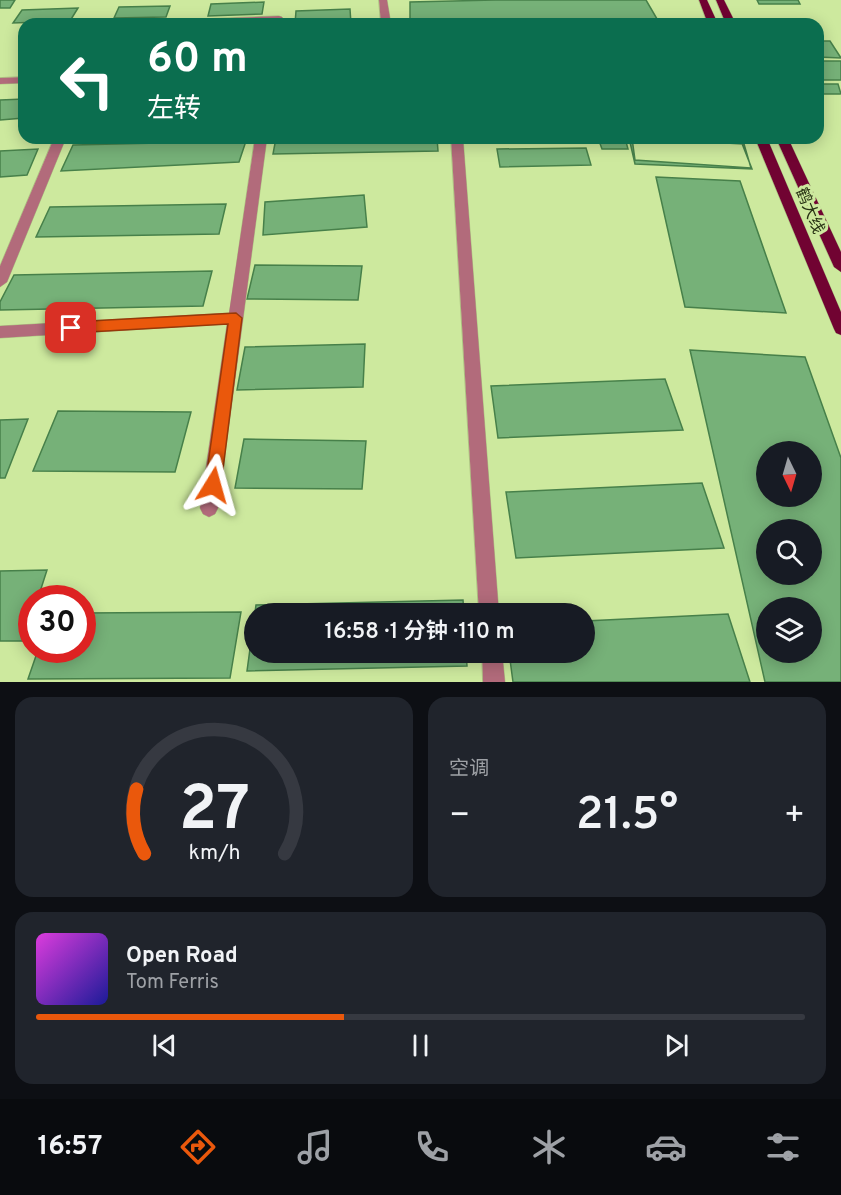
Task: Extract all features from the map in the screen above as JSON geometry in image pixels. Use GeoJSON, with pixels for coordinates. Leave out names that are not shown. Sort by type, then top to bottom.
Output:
{"type":"FeatureCollection","features":[{"type":"Feature","properties":{"kind":"main road"},"geometry":{"type":"LineString","coordinates":[[703,0],[710,18]]}},
{"type":"Feature","properties":{"kind":"main road"},"geometry":{"type":"LineString","coordinates":[[720,0],[728,18]]}},
{"type":"Feature","properties":{"kind":"main road","name":"鹤大线"},"geometry":{"type":"LineString","coordinates":[[764,144],[841,329]]}},
{"type":"Feature","properties":{"kind":"main road","name":"鹤大线"},"geometry":{"type":"LineString","coordinates":[[785,144],[841,267]]}},
{"type":"Feature","properties":{"kind":"street"},"geometry":{"type":"LineString","coordinates":[[383,0],[385,18]]}},
{"type":"Feature","properties":{"kind":"street"},"geometry":{"type":"LineString","coordinates":[[0,81],[18,80]]}},
{"type":"Feature","properties":{"kind":"street"},"geometry":{"type":"LineString","coordinates":[[0,282],[58,144]]}},
{"type":"Feature","properties":{"kind":"street"},"geometry":{"type":"LineString","coordinates":[[209,508],[260,144]]}},
{"type":"Feature","properties":{"kind":"street"},"geometry":{"type":"LineString","coordinates":[[457,144],[488,603]]}},
{"type":"Feature","properties":{"kind":"street"},"geometry":{"type":"LineString","coordinates":[[0,332],[236,318]]}},
{"type":"Feature","properties":{"kind":"street"},"geometry":{"type":"LineString","coordinates":[[493,663],[494,682]]}},
{"type":"Feature","properties":{"kind":"building"},"geometry":{"type":"Polygon","coordinates":[[[0,0],[15,0],[10,8],[0,8],[0,0]]]}},
{"type":"Feature","properties":{"kind":"building"},"geometry":{"type":"Polygon","coordinates":[[[646,0],[656,18],[410,18],[410,2],[646,0]]]}},
{"type":"Feature","properties":{"kind":"building"},"geometry":{"type":"Polygon","coordinates":[[[757,0],[798,0],[800,4],[759,4],[757,0]]]}},
{"type":"Feature","properties":{"kind":"building"},"geometry":{"type":"Polygon","coordinates":[[[264,2],[262,14],[208,16],[211,4],[264,2]]]}},
{"type":"Feature","properties":{"kind":"building"},"geometry":{"type":"Polygon","coordinates":[[[170,6],[166,17],[114,18],[119,7],[170,6]]]}},
{"type":"Feature","properties":{"kind":"building"},"geometry":{"type":"Polygon","coordinates":[[[78,8],[72,18],[18,18],[18,23],[13,23],[22,10],[78,8]]]}},
{"type":"Feature","properties":{"kind":"building"},"geometry":{"type":"Polygon","coordinates":[[[350,9],[351,18],[295,18],[296,11],[350,9]]]}},
{"type":"Feature","properties":{"kind":"building"},"geometry":{"type":"Polygon","coordinates":[[[824,41],[830,41],[841,58],[824,57],[824,41]]]}},
{"type":"Feature","properties":{"kind":"building"},"geometry":{"type":"Polygon","coordinates":[[[824,61],[841,61],[841,80],[824,80],[824,61]]]}},
{"type":"Feature","properties":{"kind":"building"},"geometry":{"type":"Polygon","coordinates":[[[824,84],[838,84],[841,94],[824,94],[824,84]]]}},
{"type":"Feature","properties":{"kind":"building"},"geometry":{"type":"Polygon","coordinates":[[[18,99],[18,118],[0,120],[0,100],[18,99]]]}},
{"type":"Feature","properties":{"kind":"building"},"geometry":{"type":"Polygon","coordinates":[[[245,144],[239,162],[61,171],[73,145],[245,144]]]}},
{"type":"Feature","properties":{"kind":"building"},"geometry":{"type":"Polygon","coordinates":[[[275,144],[437,144],[438,151],[273,154],[275,144]]]}},
{"type":"Feature","properties":{"kind":"building"},"geometry":{"type":"Polygon","coordinates":[[[600,144],[627,144],[628,149],[602,149],[600,144]]]}},
{"type":"Feature","properties":{"kind":"building"},"geometry":{"type":"Polygon","coordinates":[[[630,144],[742,144],[752,169],[635,164],[630,144]]]}},
{"type":"Feature","properties":{"kind":"building"},"geometry":{"type":"Polygon","coordinates":[[[633,144],[744,144],[751,168],[635,160],[633,144]]]}},
{"type":"Feature","properties":{"kind":"building"},"geometry":{"type":"Polygon","coordinates":[[[586,148],[591,165],[500,167],[497,149],[586,148]]]}},
{"type":"Feature","properties":{"kind":"building"},"geometry":{"type":"Polygon","coordinates":[[[38,149],[27,175],[0,177],[0,151],[38,149]]]}},
{"type":"Feature","properties":{"kind":"building"},"geometry":{"type":"Polygon","coordinates":[[[656,177],[740,181],[786,313],[685,307],[656,177]]]}},
{"type":"Feature","properties":{"kind":"building"},"geometry":{"type":"Polygon","coordinates":[[[364,195],[367,227],[263,235],[265,202],[364,195]]]}},
{"type":"Feature","properties":{"kind":"building"},"geometry":{"type":"Polygon","coordinates":[[[226,204],[219,234],[36,237],[50,207],[226,204]]]}},
{"type":"Feature","properties":{"kind":"building"},"geometry":{"type":"Polygon","coordinates":[[[255,265],[362,266],[358,300],[247,299],[255,265]]]}},
{"type":"Feature","properties":{"kind":"building"},"geometry":{"type":"Polygon","coordinates":[[[212,271],[203,306],[0,310],[0,302],[14,275],[212,271]]]}},
{"type":"Feature","properties":{"kind":"building"},"geometry":{"type":"Polygon","coordinates":[[[365,344],[363,387],[237,390],[245,347],[365,344]]]}},
{"type":"Feature","properties":{"kind":"building"},"geometry":{"type":"Polygon","coordinates":[[[690,350],[805,357],[841,458],[841,682],[765,682],[761,663],[822,663],[822,597],[756,597],[756,642],[690,350]]]}},
{"type":"Feature","properties":{"kind":"building"},"geometry":{"type":"Polygon","coordinates":[[[665,379],[683,430],[498,438],[491,386],[665,379]]]}},
{"type":"Feature","properties":{"kind":"building"},"geometry":{"type":"Polygon","coordinates":[[[58,411],[191,412],[175,472],[33,471],[58,411]]]}},
{"type":"Feature","properties":{"kind":"building"},"geometry":{"type":"Polygon","coordinates":[[[28,419],[5,478],[0,478],[0,420],[28,419]]]}},
{"type":"Feature","properties":{"kind":"building"},"geometry":{"type":"Polygon","coordinates":[[[244,439],[366,441],[362,489],[235,488],[244,439]]]}},
{"type":"Feature","properties":{"kind":"building"},"geometry":{"type":"Polygon","coordinates":[[[702,483],[724,548],[516,558],[506,492],[702,483]]]}},
{"type":"Feature","properties":{"kind":"building"},"geometry":{"type":"Polygon","coordinates":[[[47,570],[42,585],[18,585],[18,641],[0,641],[0,571],[47,570]]]}},
{"type":"Feature","properties":{"kind":"building"},"geometry":{"type":"Polygon","coordinates":[[[463,600],[463,603],[339,603],[463,600]]]}},
{"type":"Feature","properties":{"kind":"building"},"geometry":{"type":"Polygon","coordinates":[[[241,612],[230,678],[28,679],[34,663],[96,663],[96,613],[241,612]]]}},
{"type":"Feature","properties":{"kind":"building"},"geometry":{"type":"Polygon","coordinates":[[[728,614],[750,682],[513,682],[510,663],[595,663],[595,621],[728,614]]]}},
{"type":"Feature","properties":{"kind":"building"},"geometry":{"type":"Polygon","coordinates":[[[248,663],[467,663],[467,666],[247,671],[248,663]]]}},
{"type":"Feature","properties":{"kind":"route"},"geometry":{"type":"LineString","coordinates":[[71,328],[236,318],[213,485]]}}]}
